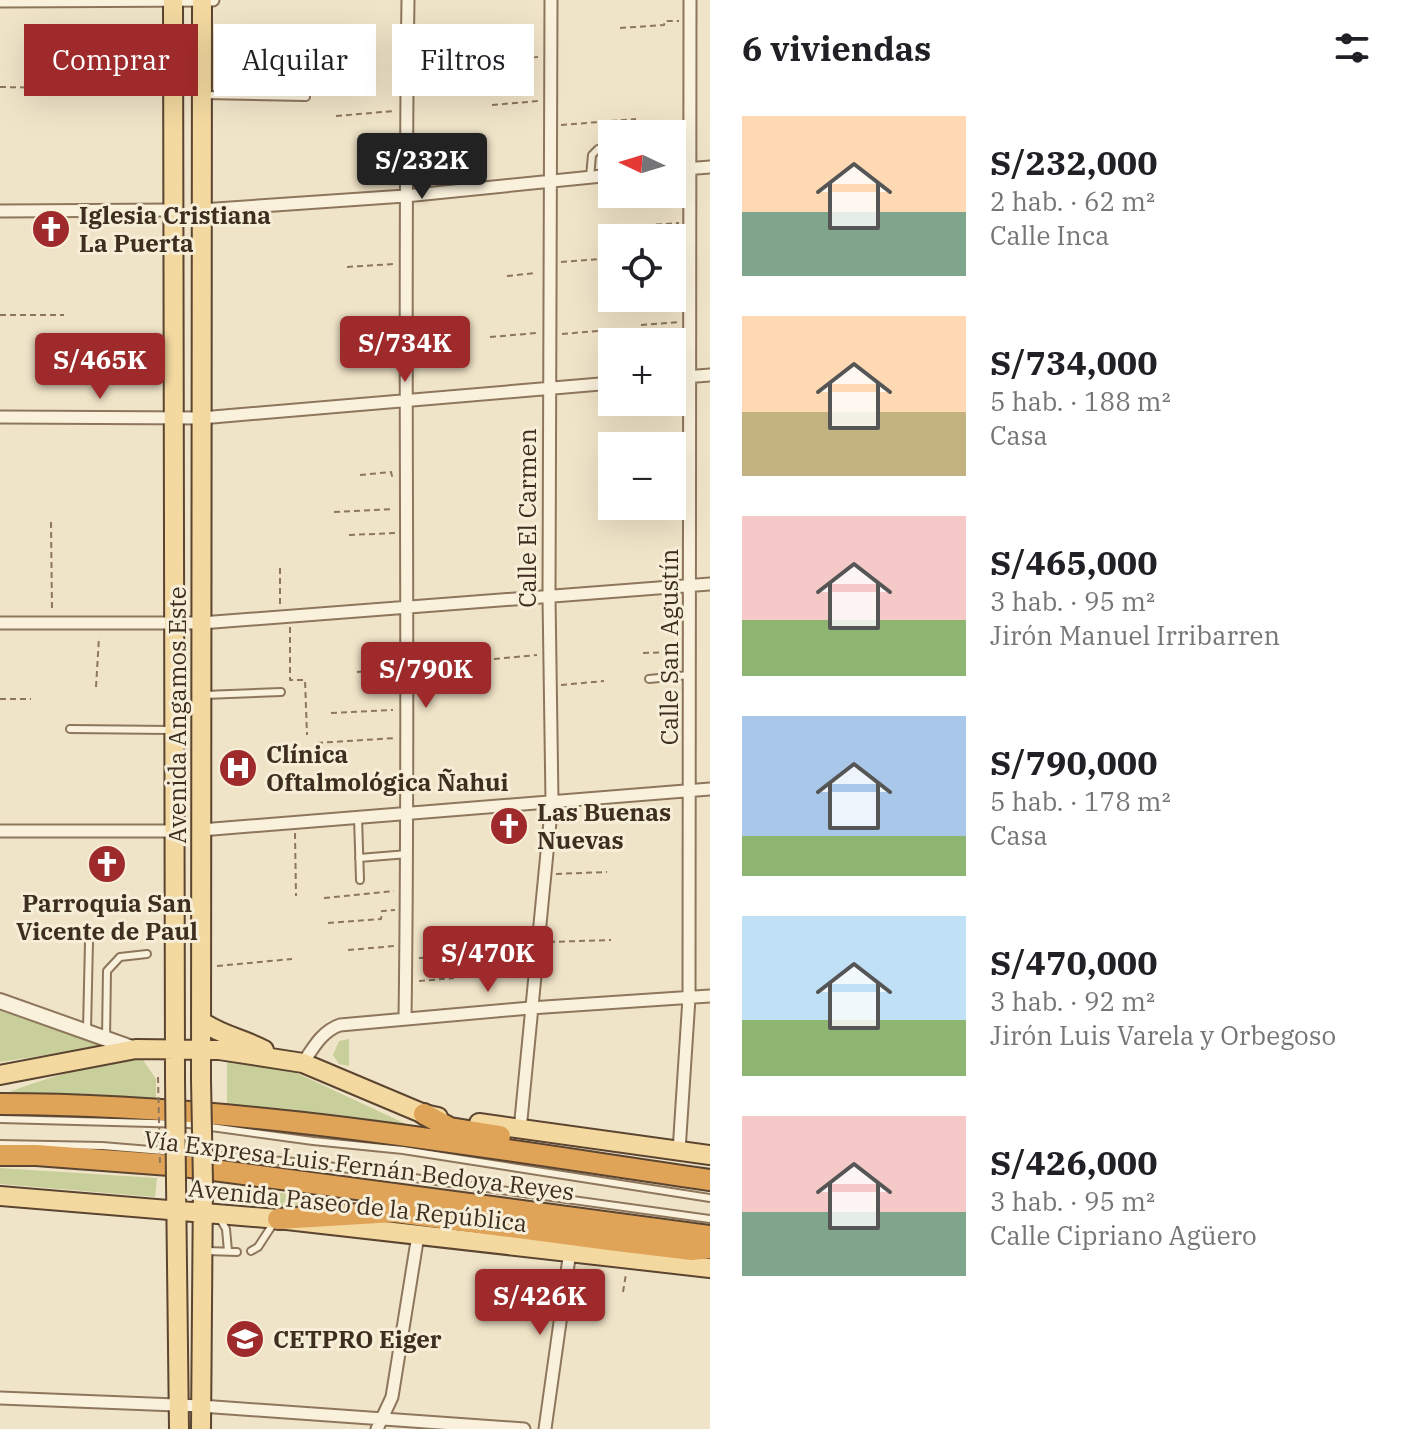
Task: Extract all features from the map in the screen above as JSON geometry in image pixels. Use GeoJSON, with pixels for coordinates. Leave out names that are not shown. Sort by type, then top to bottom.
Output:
{"type":"FeatureCollection","features":[{"type":"Feature","properties":{"kind":"highway","name":"Vía Expresa Luis Fernán Bedoya Reyes"},"geometry":{"type":"LineString","coordinates":[[0,1104],[155,1110],[272,1120],[710,1180]]}},
{"type":"Feature","properties":{"kind":"highway"},"geometry":{"type":"LineString","coordinates":[[424,1114],[450,1128],[710,1167]]}},
{"type":"Feature","properties":{"kind":"highway","name":"Vía Expresa Luis Fernán Bedoya Reyes"},"geometry":{"type":"LineString","coordinates":[[0,1155],[183,1166],[710,1236]]}},
{"type":"Feature","properties":{"kind":"highway"},"geometry":{"type":"LineString","coordinates":[[278,1219],[395,1212],[637,1244],[692,1250],[710,1248]]}},
{"type":"Feature","properties":{"kind":"main road","name":"Avenida Angamos Este"},"geometry":{"type":"LineString","coordinates":[[173,0],[175,1049],[167,1077],[176,1182],[179,1429]]}},
{"type":"Feature","properties":{"kind":"main road","name":"Avenida Angamos Este"},"geometry":{"type":"LineString","coordinates":[[201,1429],[203,1251],[210,1213],[203,1183],[201,1080],[202,0]]}},
{"type":"Feature","properties":{"kind":"main road"},"geometry":{"type":"LineString","coordinates":[[201,1021],[220,1034],[251,1043],[280,1059]]}},
{"type":"Feature","properties":{"kind":"main road"},"geometry":{"type":"LineString","coordinates":[[0,1075],[136,1049],[201,1049],[303,1063],[424,1114],[710,1155]]}},
{"type":"Feature","properties":{"kind":"main road","name":"Avenida Paseo de la República"},"geometry":{"type":"LineString","coordinates":[[0,1196],[278,1219],[710,1268]]}},
{"type":"Feature","properties":{"kind":"street"},"geometry":{"type":"LineString","coordinates":[[0,1],[213,0]]}},
{"type":"Feature","properties":{"kind":"street"},"geometry":{"type":"LineString","coordinates":[[408,0],[408,24]]}},
{"type":"Feature","properties":{"kind":"street","name":"Calle El Carmen"},"geometry":{"type":"LineString","coordinates":[[520,1130],[552,801],[549,597],[551,0]]}},
{"type":"Feature","properties":{"kind":"street","name":"Calle San Agustín"},"geometry":{"type":"LineString","coordinates":[[679,1151],[689,998],[690,0]]}},
{"type":"Feature","properties":{"kind":"street"},"geometry":{"type":"LineString","coordinates":[[405,1018],[408,854],[406,96]]}},
{"type":"Feature","properties":{"kind":"street"},"geometry":{"type":"LineString","coordinates":[[686,169],[710,167]]}},
{"type":"Feature","properties":{"kind":"street"},"geometry":{"type":"LineString","coordinates":[[201,210],[405,196],[598,176]]}},
{"type":"Feature","properties":{"kind":"street"},"geometry":{"type":"LineString","coordinates":[[0,211],[174,210]]}},
{"type":"Feature","properties":{"kind":"street"},"geometry":{"type":"LineString","coordinates":[[686,377],[710,375]]}},
{"type":"Feature","properties":{"kind":"street"},"geometry":{"type":"LineString","coordinates":[[0,417],[201,418],[598,384]]}},
{"type":"Feature","properties":{"kind":"street"},"geometry":{"type":"LineString","coordinates":[[0,623],[201,623],[710,584]]}},
{"type":"Feature","properties":{"kind":"street"},"geometry":{"type":"LineString","coordinates":[[201,830],[710,789]]}},
{"type":"Feature","properties":{"kind":"street"},"geometry":{"type":"LineString","coordinates":[[0,831],[175,831]]}},
{"type":"Feature","properties":{"kind":"street"},"geometry":{"type":"LineString","coordinates":[[303,1063],[330,1029],[340,1025],[710,996]]}},
{"type":"Feature","properties":{"kind":"street"},"geometry":{"type":"LineString","coordinates":[[0,1001],[136,1049]]}},
{"type":"Feature","properties":{"kind":"street"},"geometry":{"type":"LineString","coordinates":[[380,1423],[392,1397],[418,1235]]}},
{"type":"Feature","properties":{"kind":"street"},"geometry":{"type":"LineString","coordinates":[[545,1429],[570,1251]]}},
{"type":"Feature","properties":{"kind":"street"},"geometry":{"type":"LineString","coordinates":[[0,1398],[201,1406],[380,1423],[524,1429]]}},
{"type":"Feature","properties":{"kind":"lane"},"geometry":{"type":"LineString","coordinates":[[201,95],[306,97]]}},
{"type":"Feature","properties":{"kind":"lane"},"geometry":{"type":"LineString","coordinates":[[590,177],[592,155],[598,149]]}},
{"type":"Feature","properties":{"kind":"lane"},"geometry":{"type":"LineString","coordinates":[[405,351],[452,349]]}},
{"type":"Feature","properties":{"kind":"lane"},"geometry":{"type":"LineString","coordinates":[[649,679],[691,675]]}},
{"type":"Feature","properties":{"kind":"lane"},"geometry":{"type":"LineString","coordinates":[[201,695],[281,692]]}},
{"type":"Feature","properties":{"kind":"lane"},"geometry":{"type":"LineString","coordinates":[[70,729],[176,730]]}},
{"type":"Feature","properties":{"kind":"lane"},"geometry":{"type":"LineString","coordinates":[[358,817],[360,880]]}},
{"type":"Feature","properties":{"kind":"lane"},"geometry":{"type":"LineString","coordinates":[[359,858],[408,854]]}},
{"type":"Feature","properties":{"kind":"lane"},"geometry":{"type":"LineString","coordinates":[[87,1032],[89,942]]}},
{"type":"Feature","properties":{"kind":"lane"},"geometry":{"type":"LineString","coordinates":[[106,1039],[107,971],[120,957],[147,954]]}},
{"type":"Feature","properties":{"kind":"lane"},"geometry":{"type":"LineString","coordinates":[[0,1119],[189,1124],[403,1150],[710,1198]]}},
{"type":"Feature","properties":{"kind":"lane"},"geometry":{"type":"LineString","coordinates":[[0,1144],[102,1146],[306,1163],[710,1219]]}},
{"type":"Feature","properties":{"kind":"lane"},"geometry":{"type":"LineString","coordinates":[[210,1213],[226,1229],[228,1251]]}},
{"type":"Feature","properties":{"kind":"lane"},"geometry":{"type":"LineString","coordinates":[[251,1251],[258,1247],[267,1230],[278,1219]]}},
{"type":"Feature","properties":{"kind":"lane"},"geometry":{"type":"LineString","coordinates":[[203,1251],[237,1252]]}},
{"type":"Feature","properties":{"kind":"path"},"geometry":{"type":"LineString","coordinates":[[620,28],[690,21]]}},
{"type":"Feature","properties":{"kind":"path"},"geometry":{"type":"LineString","coordinates":[[534,57],[550,56]]}},
{"type":"Feature","properties":{"kind":"path"},"geometry":{"type":"LineString","coordinates":[[0,87],[24,87]]}},
{"type":"Feature","properties":{"kind":"path"},"geometry":{"type":"LineString","coordinates":[[492,105],[550,100]]}},
{"type":"Feature","properties":{"kind":"path"},"geometry":{"type":"LineString","coordinates":[[336,116],[406,110]]}},
{"type":"Feature","properties":{"kind":"path"},"geometry":{"type":"LineString","coordinates":[[550,126],[636,119]]}},
{"type":"Feature","properties":{"kind":"path"},"geometry":{"type":"LineString","coordinates":[[664,224],[691,222]]}},
{"type":"Feature","properties":{"kind":"path"},"geometry":{"type":"LineString","coordinates":[[507,276],[598,260]]}},
{"type":"Feature","properties":{"kind":"path"},"geometry":{"type":"LineString","coordinates":[[347,267],[405,263]]}},
{"type":"Feature","properties":{"kind":"path"},"geometry":{"type":"LineString","coordinates":[[0,315],[64,315]]}},
{"type":"Feature","properties":{"kind":"path"},"geometry":{"type":"LineString","coordinates":[[641,325],[692,320]]}},
{"type":"Feature","properties":{"kind":"path"},"geometry":{"type":"LineString","coordinates":[[490,337],[598,331]]}},
{"type":"Feature","properties":{"kind":"path"},"geometry":{"type":"LineString","coordinates":[[360,475],[391,472],[392,476],[406,475]]}},
{"type":"Feature","properties":{"kind":"path"},"geometry":{"type":"LineString","coordinates":[[334,512],[407,509]]}},
{"type":"Feature","properties":{"kind":"path"},"geometry":{"type":"LineString","coordinates":[[51,522],[52,623]]}},
{"type":"Feature","properties":{"kind":"path"},"geometry":{"type":"LineString","coordinates":[[349,535],[407,532]]}},
{"type":"Feature","properties":{"kind":"path"},"geometry":{"type":"LineString","coordinates":[[280,568],[290,680],[305,680],[307,735]]}},
{"type":"Feature","properties":{"kind":"path"},"geometry":{"type":"LineString","coordinates":[[96,687],[100,623]]}},
{"type":"Feature","properties":{"kind":"path"},"geometry":{"type":"LineString","coordinates":[[643,653],[691,651]]}},
{"type":"Feature","properties":{"kind":"path"},"geometry":{"type":"LineString","coordinates":[[494,659],[550,654]]}},
{"type":"Feature","properties":{"kind":"path"},"geometry":{"type":"LineString","coordinates":[[357,672],[408,668]]}},
{"type":"Feature","properties":{"kind":"path"},"geometry":{"type":"LineString","coordinates":[[550,686],[604,681]]}},
{"type":"Feature","properties":{"kind":"path"},"geometry":{"type":"LineString","coordinates":[[0,699],[31,699]]}},
{"type":"Feature","properties":{"kind":"path"},"geometry":{"type":"LineString","coordinates":[[331,713],[408,709]]}},
{"type":"Feature","properties":{"kind":"path"},"geometry":{"type":"LineString","coordinates":[[317,743],[408,737]]}},
{"type":"Feature","properties":{"kind":"path"},"geometry":{"type":"LineString","coordinates":[[295,823],[296,896]]}},
{"type":"Feature","properties":{"kind":"path"},"geometry":{"type":"LineString","coordinates":[[544,875],[607,872]]}},
{"type":"Feature","properties":{"kind":"path"},"geometry":{"type":"LineString","coordinates":[[324,898],[407,890]]}},
{"type":"Feature","properties":{"kind":"path"},"geometry":{"type":"LineString","coordinates":[[328,923],[381,919],[382,911],[407,910]]}},
{"type":"Feature","properties":{"kind":"path"},"geometry":{"type":"LineString","coordinates":[[537,943],[611,940]]}},
{"type":"Feature","properties":{"kind":"path"},"geometry":{"type":"LineString","coordinates":[[348,950],[406,945]]}},
{"type":"Feature","properties":{"kind":"path"},"geometry":{"type":"LineString","coordinates":[[406,959],[470,956]]}},
{"type":"Feature","properties":{"kind":"path"},"geometry":{"type":"LineString","coordinates":[[201,967],[292,959]]}},
{"type":"Feature","properties":{"kind":"path"},"geometry":{"type":"LineString","coordinates":[[406,982],[454,978]]}},
{"type":"Feature","properties":{"kind":"path"},"geometry":{"type":"LineString","coordinates":[[160,1166],[159,1137],[167,1077]]}},
{"type":"Feature","properties":{"kind":"path"},"geometry":{"type":"LineString","coordinates":[[144,1137],[159,1137]]}},
{"type":"Feature","properties":{"kind":"path"},"geometry":{"type":"LineString","coordinates":[[623,1292],[631,1259]]}},
{"type":"Feature","properties":{"kind":"green space"},"geometry":{"type":"Polygon","coordinates":[[[0,1009],[105,1046],[0,1062],[0,1009]]]}},
{"type":"Feature","properties":{"kind":"green space"},"geometry":{"type":"Polygon","coordinates":[[[349,1039],[349,1066],[339,1064],[333,1055],[339,1041],[349,1039]]]}},
{"type":"Feature","properties":{"kind":"green space"},"geometry":{"type":"Polygon","coordinates":[[[141,1057],[156,1079],[156,1099],[4,1094],[72,1072],[141,1057]]]}},
{"type":"Feature","properties":{"kind":"green space"},"geometry":{"type":"Polygon","coordinates":[[[227,1058],[286,1068],[417,1129],[227,1104],[227,1058]]]}},
{"type":"Feature","properties":{"kind":"green space"},"geometry":{"type":"Polygon","coordinates":[[[0,1168],[157,1178],[155,1197],[0,1184],[0,1168]]]}},
{"type":"Feature","properties":{"kind":"green space"},"geometry":{"type":"Polygon","coordinates":[[[227,1186],[373,1205],[275,1211],[233,1207],[227,1186]]]}},
{"type":"Feature","properties":{"kind":"place","name":"Iglesia Cristiana La Puerta"},"geometry":{"type":"Point","coordinates":[51,229]}},
{"type":"Feature","properties":{"kind":"place","name":"Clínica Oftalmológica Ñahui"},"geometry":{"type":"Point","coordinates":[238,768]}},
{"type":"Feature","properties":{"kind":"place","name":"Las Buenas Nuevas"},"geometry":{"type":"Point","coordinates":[509,826]}},
{"type":"Feature","properties":{"kind":"place","name":"Parroquia San Vicente de Paul"},"geometry":{"type":"Point","coordinates":[107,864]}},
{"type":"Feature","properties":{"kind":"place","name":"CETPRO Eiger"},"geometry":{"type":"Point","coordinates":[245,1339]}}]}
